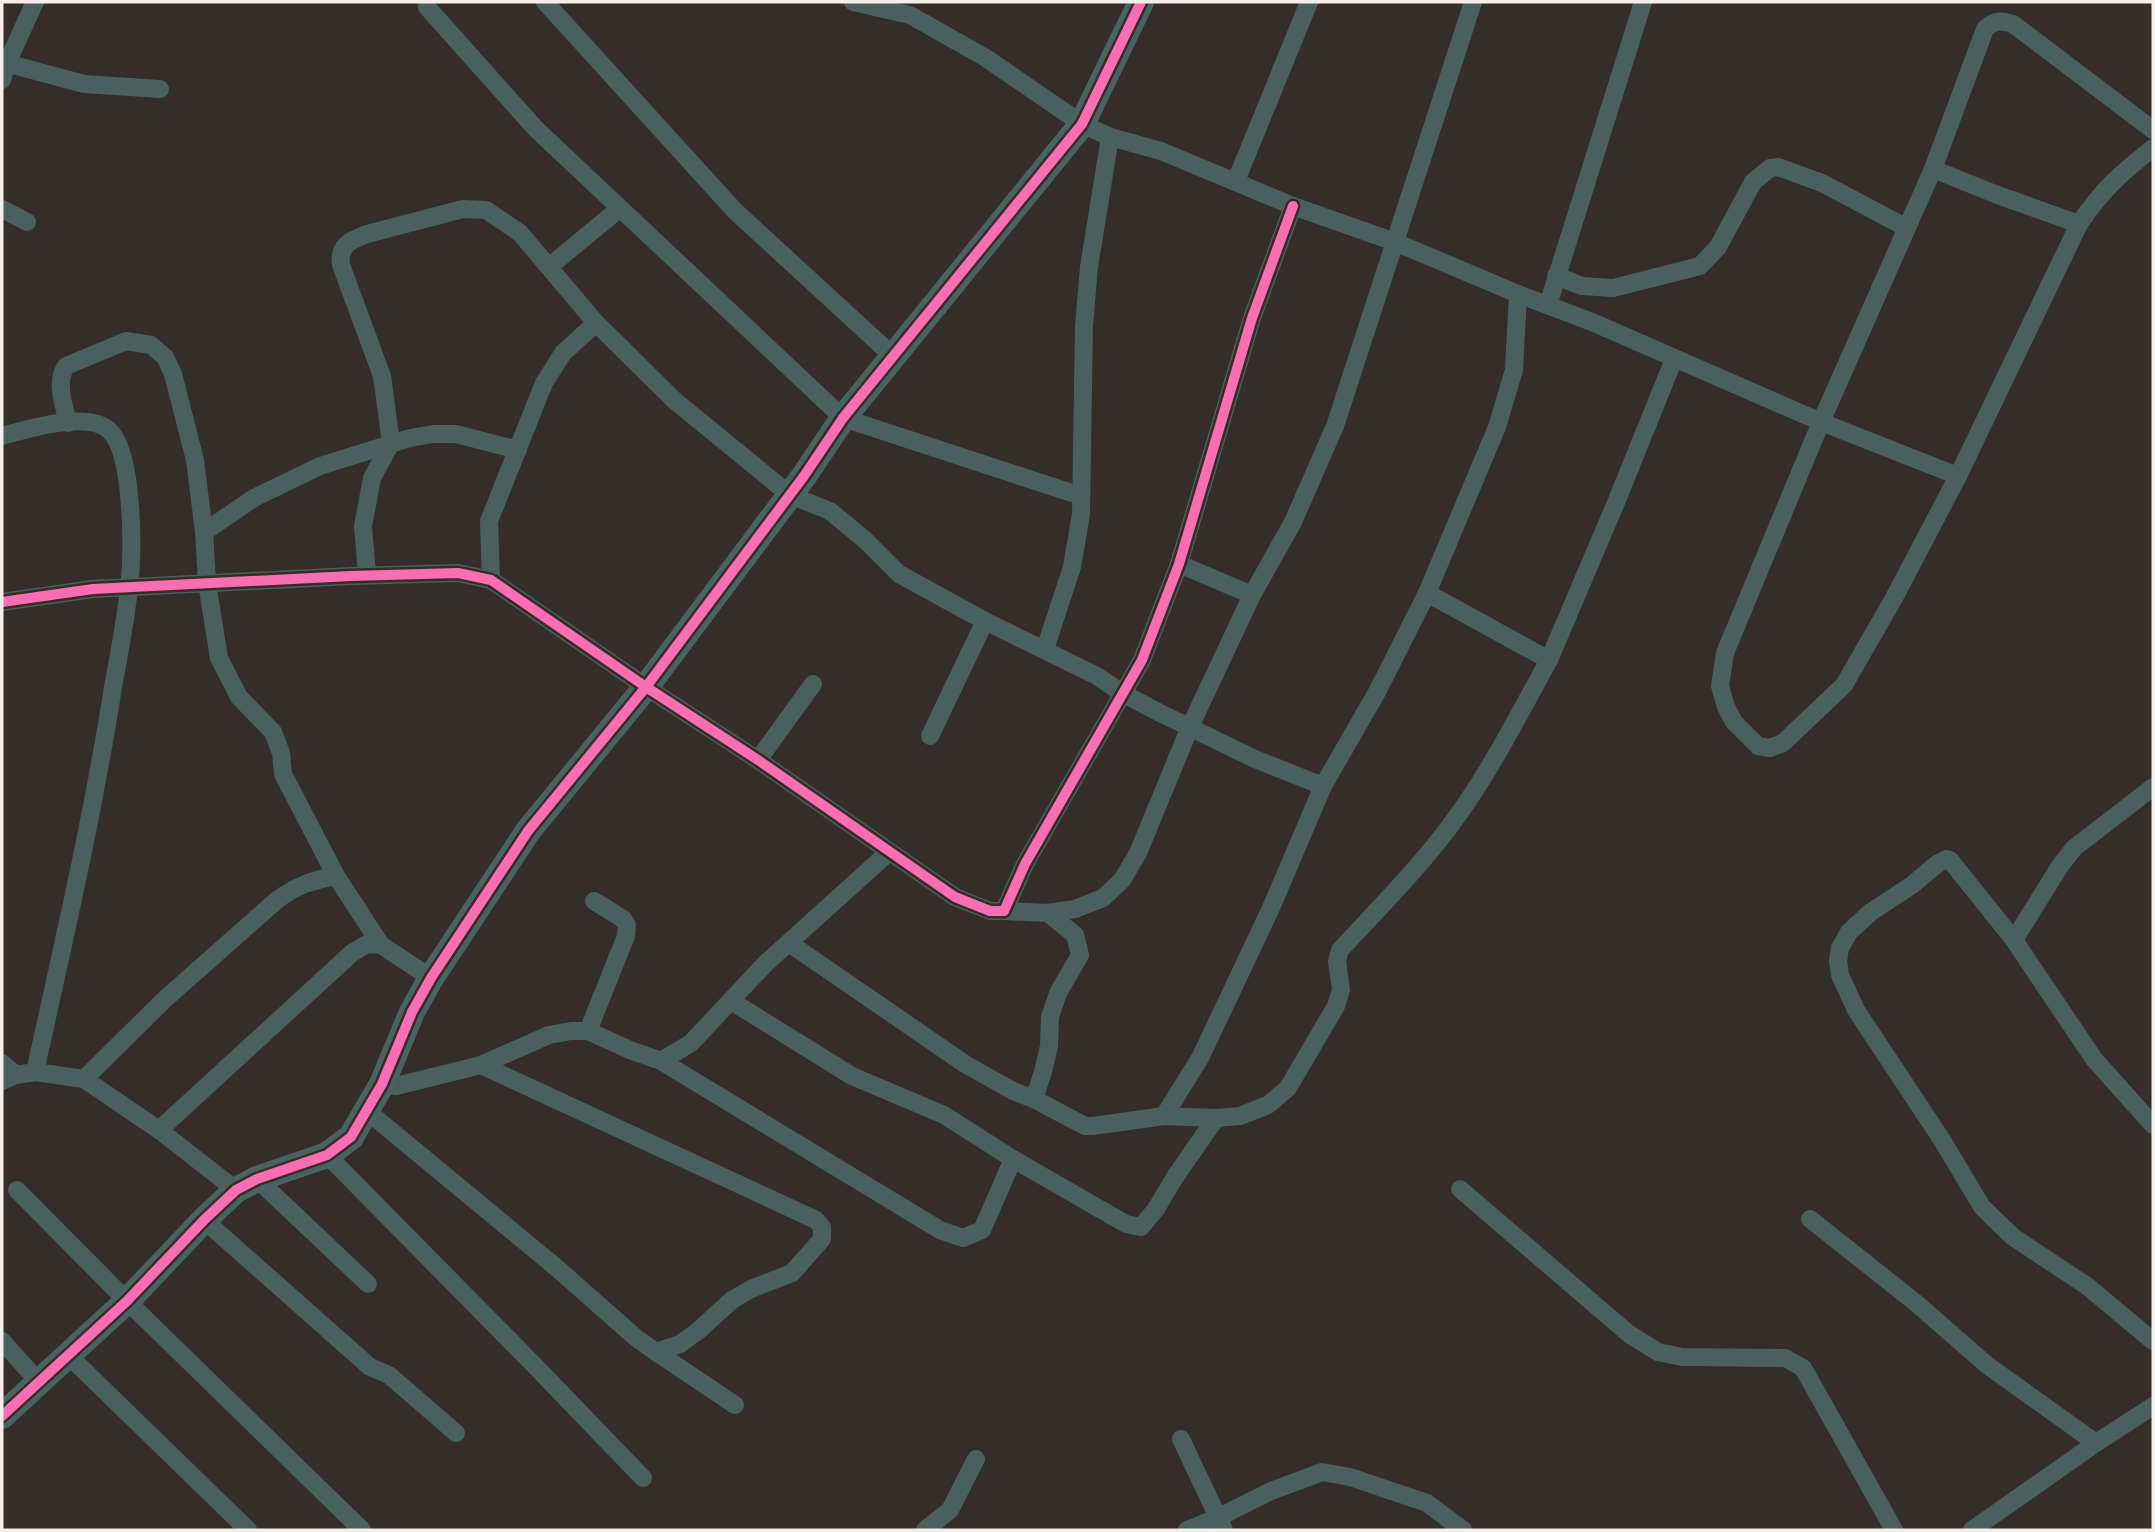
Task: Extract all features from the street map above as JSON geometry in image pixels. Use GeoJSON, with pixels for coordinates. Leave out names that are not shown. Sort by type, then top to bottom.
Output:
{"type":"FeatureCollection","features":[{"type":"Feature","properties":{"kind":"street"},"geometry":{"type":"LineString","coordinates":[[35,2],[3,68],[84,84],[160,89]]}},
{"type":"Feature","properties":{"kind":"street"},"geometry":{"type":"LineString","coordinates":[[545,2],[735,211],[894,357]]}},
{"type":"Feature","properties":{"kind":"street"},"geometry":{"type":"LineString","coordinates":[[853,2],[910,15],[986,58],[1082,124],[1110,137],[1161,152],[1293,206],[1395,242],[1592,322],[1821,422],[1958,476]]}},
{"type":"Feature","properties":{"kind":"street"},"geometry":{"type":"LineString","coordinates":[[2,1416],[127,1301],[204,1220],[247,1185],[327,1155],[351,1137],[382,1084],[412,1012],[431,978],[528,831],[646,687],[790,495],[843,418],[1082,124],[1141,2]]}},
{"type":"Feature","properties":{"kind":"street"},"geometry":{"type":"LineString","coordinates":[[1236,181],[1309,2]]}},
{"type":"Feature","properties":{"kind":"street"},"geometry":{"type":"LineString","coordinates":[[2,602],[93,589],[367,575],[458,573],[491,580],[758,760],[955,898],[990,911],[1048,913],[1075,909],[1103,898],[1122,880],[1142,844],[1190,727],[1252,595],[1293,522],[1335,426],[1473,2]]}},
{"type":"Feature","properties":{"kind":"street"},"geometry":{"type":"LineString","coordinates":[[1548,305],[1643,2]]}},
{"type":"Feature","properties":{"kind":"street"},"geometry":{"type":"LineString","coordinates":[[427,8],[536,129],[843,418],[1081,496]]}},
{"type":"Feature","properties":{"kind":"street"},"geometry":{"type":"LineString","coordinates":[[2153,130],[2013,24],[2001,20],[1985,29],[1933,169],[1821,422],[1726,653],[1720,686],[1726,707],[1734,722],[1758,746],[1770,748],[1783,743],[1844,685],[1894,598],[1958,476],[2079,224],[2109,185],[2153,148]]}},
{"type":"Feature","properties":{"kind":"street"},"geometry":{"type":"LineString","coordinates":[[1045,649],[1072,567],[1081,514],[1084,326],[1089,267],[1110,137]]}},
{"type":"Feature","properties":{"kind":"street"},"geometry":{"type":"LineString","coordinates":[[1556,276],[1582,286],[1614,288],[1700,266],[1718,247],[1753,182],[1770,168],[1777,167],[1822,183],[1907,228]]}},
{"type":"Feature","properties":{"kind":"street"},"geometry":{"type":"LineString","coordinates":[[1933,169],[2079,224]]}},
{"type":"Feature","properties":{"kind":"street"},"geometry":{"type":"LineString","coordinates":[[1004,911],[1026,864],[1142,660],[1179,564],[1252,317],[1293,206]]}},
{"type":"Feature","properties":{"kind":"street"},"geometry":{"type":"LineString","coordinates":[[2,209],[27,222]]}},
{"type":"Feature","properties":{"kind":"street"},"geometry":{"type":"LineString","coordinates":[[367,575],[363,526],[372,478],[391,443],[382,376],[341,265],[342,247],[367,234],[463,209],[486,210],[520,233],[596,323],[674,400],[790,495],[830,511],[865,540],[899,574],[985,621],[1097,676],[1122,693],[1255,759],[1323,786]]}},
{"type":"Feature","properties":{"kind":"street"},"geometry":{"type":"LineString","coordinates":[[550,266],[619,209]]}},
{"type":"Feature","properties":{"kind":"street"},"geometry":{"type":"LineString","coordinates":[[1164,1115],[1200,1058],[1271,908],[1323,786],[1377,692],[1427,593],[1497,427],[1514,370],[1518,294]]}},
{"type":"Feature","properties":{"kind":"street"},"geometry":{"type":"LineString","coordinates":[[491,580],[489,521],[544,383],[563,353],[596,323]]}},
{"type":"Feature","properties":{"kind":"street"},"geometry":{"type":"LineString","coordinates":[[68,424],[60,390],[61,374],[66,366],[126,341],[151,345],[165,357],[173,374],[195,460],[207,583],[219,659],[239,697],[273,732],[281,753],[283,774],[336,876],[381,944],[431,978]]}},
{"type":"Feature","properties":{"kind":"street"},"geometry":{"type":"LineString","coordinates":[[789,943],[965,1064],[1085,1126],[1164,1115],[1216,1118],[1240,1116],[1268,1105],[1288,1087],[1336,1006],[1341,990],[1337,961],[1340,950],[1450,826],[1489,768],[1549,660],[1674,359]]}},
{"type":"Feature","properties":{"kind":"street"},"geometry":{"type":"LineString","coordinates":[[2,436],[46,424],[91,423],[109,431],[121,451],[132,518],[130,587],[99,775],[35,1072]]}},
{"type":"Feature","properties":{"kind":"street"},"geometry":{"type":"LineString","coordinates":[[204,532],[254,498],[320,466],[391,443],[446,433],[518,450]]}},
{"type":"Feature","properties":{"kind":"street"},"geometry":{"type":"LineString","coordinates":[[1179,564],[1252,595]]}},
{"type":"Feature","properties":{"kind":"street"},"geometry":{"type":"LineString","coordinates":[[1427,593],[1549,660]]}},
{"type":"Feature","properties":{"kind":"street"},"geometry":{"type":"LineString","coordinates":[[930,736],[985,621]]}},
{"type":"Feature","properties":{"kind":"street"},"geometry":{"type":"LineString","coordinates":[[758,760],[813,684]]}},
{"type":"Feature","properties":{"kind":"street"},"geometry":{"type":"LineString","coordinates":[[2014,940],[2074,848],[2153,787]]}},
{"type":"Feature","properties":{"kind":"street"},"geometry":{"type":"LineString","coordinates":[[661,1061],[691,1043],[766,963],[890,852]]}},
{"type":"Feature","properties":{"kind":"street"},"geometry":{"type":"LineString","coordinates":[[2153,1125],[2094,1059],[2014,940],[1953,862],[1946,859],[1937,864],[1912,885],[1871,912],[1850,932],[1840,948],[1840,975],[1856,1010],[1942,1140],[1982,1207],[2013,1237],[2087,1286],[2153,1341]]}},
{"type":"Feature","properties":{"kind":"street"},"geometry":{"type":"LineString","coordinates":[[84,1079],[164,1000],[277,901],[295,887],[336,876]]}},
{"type":"Feature","properties":{"kind":"street"},"geometry":{"type":"LineString","coordinates":[[588,1031],[626,936],[627,925],[623,919],[594,901]]}},
{"type":"Feature","properties":{"kind":"street"},"geometry":{"type":"LineString","coordinates":[[1034,1099],[1049,1046],[1050,1017],[1058,993],[1080,955],[1075,935],[1048,913]]}},
{"type":"Feature","properties":{"kind":"street"},"geometry":{"type":"LineString","coordinates":[[159,1130],[352,953],[367,944],[381,944]]}},
{"type":"Feature","properties":{"kind":"street"},"geometry":{"type":"LineString","coordinates":[[731,1001],[852,1076],[944,1115],[1013,1159],[1126,1224],[1141,1227],[1156,1209],[1216,1118]]}},
{"type":"Feature","properties":{"kind":"street"},"geometry":{"type":"LineString","coordinates":[[382,1084],[396,1087],[481,1065],[549,1035],[588,1031],[661,1061],[940,1230],[963,1238],[982,1230],[1013,1159]]}},
{"type":"Feature","properties":{"kind":"street"},"geometry":{"type":"LineString","coordinates":[[2,1063],[9,1078],[35,1072],[84,1079],[247,1185],[368,1284]]}},
{"type":"Feature","properties":{"kind":"street"},"geometry":{"type":"LineString","coordinates":[[481,1065],[816,1220],[822,1227],[822,1238],[792,1273],[751,1289],[732,1300],[680,1344],[656,1352]]}},
{"type":"Feature","properties":{"kind":"street"},"geometry":{"type":"LineString","coordinates":[[368,1111],[558,1269],[635,1337],[735,1405]]}},
{"type":"Feature","properties":{"kind":"street"},"geometry":{"type":"LineString","coordinates":[[327,1155],[642,1478]]}},
{"type":"Feature","properties":{"kind":"street"},"geometry":{"type":"LineString","coordinates":[[1460,1189],[1629,1334],[1658,1352],[1682,1357],[1785,1358],[1804,1368],[1894,1530]]}},
{"type":"Feature","properties":{"kind":"street"},"geometry":{"type":"LineString","coordinates":[[17,1191],[362,1530]]}},
{"type":"Feature","properties":{"kind":"street"},"geometry":{"type":"LineString","coordinates":[[1810,1219],[1916,1303],[1987,1365],[2096,1443]]}},
{"type":"Feature","properties":{"kind":"street"},"geometry":{"type":"LineString","coordinates":[[204,1220],[370,1367],[389,1375],[456,1433]]}},
{"type":"Feature","properties":{"kind":"street"},"geometry":{"type":"LineString","coordinates":[[2,1341],[38,1381]]}},
{"type":"Feature","properties":{"kind":"street"},"geometry":{"type":"LineString","coordinates":[[68,1356],[248,1530]]}},
{"type":"Feature","properties":{"kind":"street"},"geometry":{"type":"LineString","coordinates":[[1972,1530],[1992,1525],[2096,1443],[2153,1406]]}},
{"type":"Feature","properties":{"kind":"street"},"geometry":{"type":"LineString","coordinates":[[1181,1439],[1221,1524]]}},
{"type":"Feature","properties":{"kind":"street"},"geometry":{"type":"LineString","coordinates":[[925,1530],[950,1510],[976,1459]]}},
{"type":"Feature","properties":{"kind":"street"},"geometry":{"type":"LineString","coordinates":[[1187,1530],[1221,1524],[1294,1482],[1322,1472],[1331,1472],[1427,1503],[1463,1530]]}},
{"type":"Feature","properties":{"kind":"cycle path"},"geometry":{"type":"LineString","coordinates":[[2,1416],[127,1301],[236,1190],[257,1179],[327,1155],[351,1137],[382,1084],[412,1012],[431,978],[528,831],[646,687],[804,476],[843,418],[1082,124],[1141,2]]}},
{"type":"Feature","properties":{"kind":"cycle path"},"geometry":{"type":"LineString","coordinates":[[2,602],[93,589],[351,576],[458,573],[491,580],[955,897],[990,911],[1004,911],[1025,864],[1142,660],[1179,564],[1252,318],[1293,206]]}}]}
